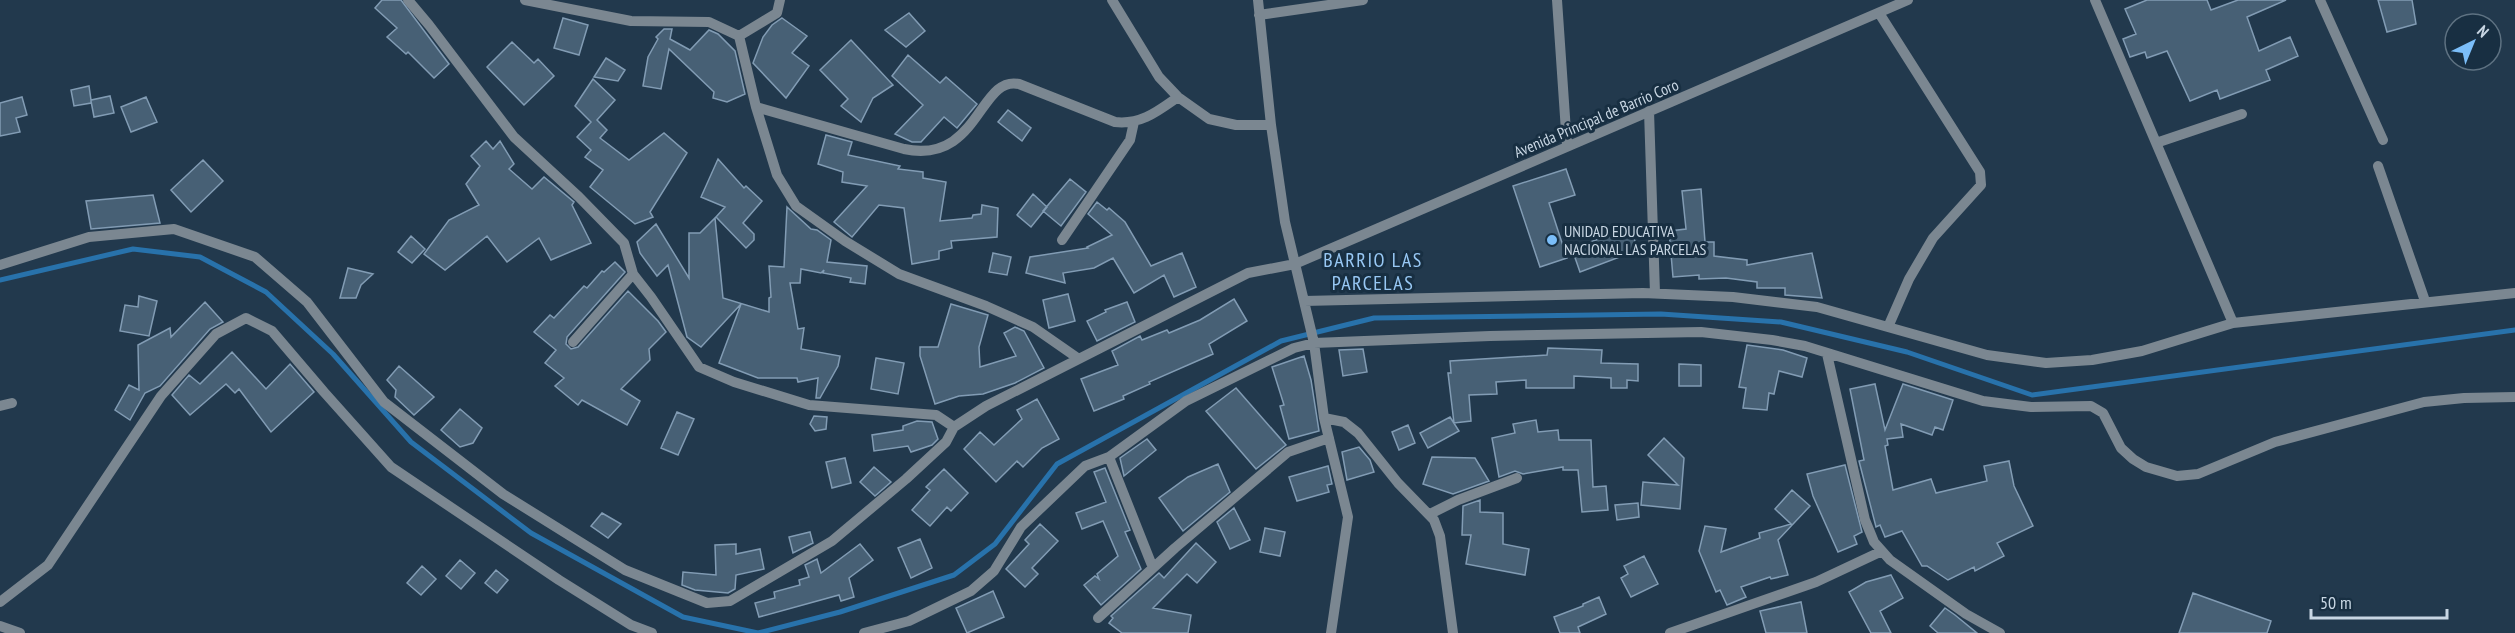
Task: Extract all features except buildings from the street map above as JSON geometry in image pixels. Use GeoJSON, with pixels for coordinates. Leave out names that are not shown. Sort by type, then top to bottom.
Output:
{"type":"FeatureCollection","features":[{"type":"Feature","properties":{"kind":"street"},"geometry":{"type":"LineString","coordinates":[[0,265],[89,237],[174,229],[255,257],[307,302],[384,402],[503,494],[625,570],[707,603],[730,601],[832,541],[946,442],[954,427],[936,415],[809,405],[734,381],[699,367],[633,274],[624,243],[579,197],[514,137],[408,0]]}},
{"type":"Feature","properties":{"kind":"street"},"geometry":{"type":"LineString","coordinates":[[525,0],[631,21],[709,22],[739,36]]}},
{"type":"Feature","properties":{"kind":"street"},"geometry":{"type":"LineString","coordinates":[[739,36],[777,13],[780,0]]}},
{"type":"Feature","properties":{"kind":"street"},"geometry":{"type":"LineString","coordinates":[[1112,0],[1159,77],[1178,97],[1209,119],[1236,125],[1271,125]]}},
{"type":"Feature","properties":{"kind":"street"},"geometry":{"type":"LineString","coordinates":[[1258,0],[1271,125],[1285,222],[1310,325],[1324,418],[1348,517],[1331,633]]}},
{"type":"Feature","properties":{"kind":"street"},"geometry":{"type":"LineString","coordinates":[[1259,15],[1363,0]]}},
{"type":"Feature","properties":{"kind":"street"},"geometry":{"type":"LineString","coordinates":[[1557,0],[1568,146]]}},
{"type":"Feature","properties":{"kind":"street","name":"Avenida Principal de Barrio Coro"},"geometry":{"type":"LineString","coordinates":[[954,427],[986,406],[1248,273],[1295,264],[1908,0]]}},
{"type":"Feature","properties":{"kind":"street"},"geometry":{"type":"LineString","coordinates":[[2095,0],[2233,323]]}},
{"type":"Feature","properties":{"kind":"street"},"geometry":{"type":"LineString","coordinates":[[2320,0],[2383,140]]}},
{"type":"Feature","properties":{"kind":"street"},"geometry":{"type":"LineString","coordinates":[[1879,13],[1980,172],[1981,185],[1933,238],[1909,279],[1888,327]]}},
{"type":"Feature","properties":{"kind":"street"},"geometry":{"type":"LineString","coordinates":[[739,36],[756,107],[777,175],[796,206],[845,241],[899,274],[986,306],[1033,327],[1079,359]]}},
{"type":"Feature","properties":{"kind":"street"},"geometry":{"type":"LineString","coordinates":[[756,107],[916,151],[934,150],[961,136],[999,87],[1008,83],[1019,84],[1114,122],[1134,122],[1145,119],[1178,97]]}},
{"type":"Feature","properties":{"kind":"street"},"geometry":{"type":"LineString","coordinates":[[1648,111],[1655,293]]}},
{"type":"Feature","properties":{"kind":"street"},"geometry":{"type":"LineString","coordinates":[[2156,143],[2242,114]]}},
{"type":"Feature","properties":{"kind":"street"},"geometry":{"type":"LineString","coordinates":[[1062,240],[1130,140],[1134,122]]}},
{"type":"Feature","properties":{"kind":"street"},"geometry":{"type":"LineString","coordinates":[[2378,166],[2425,301]]}},
{"type":"Feature","properties":{"kind":"street"},"geometry":{"type":"LineString","coordinates":[[573,342],[633,274]]}},
{"type":"Feature","properties":{"kind":"street"},"geometry":{"type":"LineString","coordinates":[[1304,301],[1655,293],[1733,297],[1806,306],[1987,355],[2046,363],[2092,360],[2142,351],[2233,323],[2515,293]]}},
{"type":"Feature","properties":{"kind":"street"},"geometry":{"type":"LineString","coordinates":[[0,602],[48,565],[161,396],[216,334],[246,318],[272,331],[391,467],[559,580],[632,625],[652,633]]}},
{"type":"Feature","properties":{"kind":"street"},"geometry":{"type":"LineString","coordinates":[[864,633],[909,621],[970,591],[994,571],[1021,527],[1061,486],[1085,466],[1109,457],[1186,401],[1294,348],[1313,343],[1490,336],[1701,332],[1772,340],[1805,346],[1983,401],[2031,407],[2091,406],[2103,413],[2121,448],[2133,459],[2146,467],[2177,476],[2198,474],[2275,442],[2424,402],[2515,397]]}},
{"type":"Feature","properties":{"kind":"street"},"geometry":{"type":"LineString","coordinates":[[1827,354],[1865,520],[1880,552],[1966,614],[2000,633]]}},
{"type":"Feature","properties":{"kind":"street"},"geometry":{"type":"LineString","coordinates":[[0,406],[12,403]]}},
{"type":"Feature","properties":{"kind":"street"},"geometry":{"type":"LineString","coordinates":[[1324,418],[1344,423],[1358,433],[1398,483],[1430,514],[1440,536],[1454,633]]}},
{"type":"Feature","properties":{"kind":"street"},"geometry":{"type":"LineString","coordinates":[[1098,618],[1288,452],[1329,438]]}},
{"type":"Feature","properties":{"kind":"street"},"geometry":{"type":"LineString","coordinates":[[1109,457],[1153,568]]}},
{"type":"Feature","properties":{"kind":"street"},"geometry":{"type":"LineString","coordinates":[[1430,514],[1517,478]]}},
{"type":"Feature","properties":{"kind":"street"},"geometry":{"type":"LineString","coordinates":[[1670,633],[1816,582],[1880,552]]}},
{"type":"Feature","properties":{"kind":"street"},"geometry":{"type":"LineString","coordinates":[[0,626],[20,633]]}},
{"type":"Feature","properties":{"kind":"waterway"},"geometry":{"type":"LineString","coordinates":[[0,280],[133,249],[200,257],[266,292],[333,354],[411,442],[531,533],[683,617],[758,633],[840,612],[954,575],[995,544],[1057,464],[1281,341],[1374,318],[1661,314],[1781,322],[1907,352],[2032,395],[2515,330]]}},
{"type":"Feature","properties":{"kind":"place","name":"UNIDAD EDUCATIVA NACIONAL LAS PARCELAS"},"geometry":{"type":"Point","coordinates":[1552,240]}},
{"type":"Feature","properties":{"kind":"district","name":"BARRIO LAS PARCELAS"},"geometry":{"type":"Point","coordinates":[1373,272]}}]}
